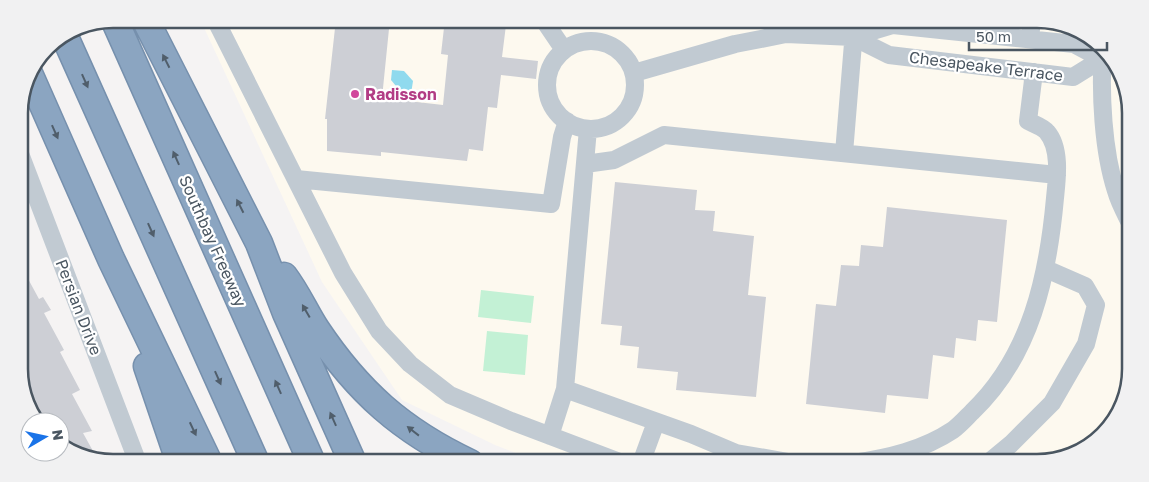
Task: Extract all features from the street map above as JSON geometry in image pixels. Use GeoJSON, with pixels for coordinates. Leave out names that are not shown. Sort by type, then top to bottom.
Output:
{"type":"FeatureCollection","features":[{"type":"Feature","properties":{"kind":"highway","name":"Southbay Freeway"},"geometry":{"type":"LineString","coordinates":[[118,28],[308,454]]}},
{"type":"Feature","properties":{"kind":"highway"},"geometry":{"type":"LineString","coordinates":[[150,28],[259,243],[286,313],[349,454]]}},
{"type":"Feature","properties":{"kind":"highway"},"geometry":{"type":"LineString","coordinates":[[67,41],[252,454]]}},
{"type":"Feature","properties":{"kind":"highway"},"geometry":{"type":"LineString","coordinates":[[33,83],[111,259],[205,454]]}},
{"type":"Feature","properties":{"kind":"highway"},"geometry":{"type":"LineString","coordinates":[[259,243],[290,283],[316,328],[346,370],[382,407],[426,441],[452,454]]}},
{"type":"Feature","properties":{"kind":"highway"},"geometry":{"type":"LineString","coordinates":[[111,259],[177,454]]}},
{"type":"Feature","properties":{"kind":"street"},"geometry":{"type":"LineString","coordinates":[[220,28],[343,273],[379,331],[410,364],[450,395],[598,454]]}},
{"type":"Feature","properties":{"kind":"street"},"geometry":{"type":"LineString","coordinates":[[549,28],[564,50]]}},
{"type":"Feature","properties":{"kind":"street"},"geometry":{"type":"LineString","coordinates":[[844,153],[854,28]]}},
{"type":"Feature","properties":{"kind":"street","name":"Chesapeake Terrace"},"geometry":{"type":"LineString","coordinates":[[634,73],[735,44],[786,34],[853,37],[883,28]]}},
{"type":"Feature","properties":{"kind":"street","name":"Chesapeake Terrace"},"geometry":{"type":"LineString","coordinates":[[922,28],[1074,44],[1095,52]]}},
{"type":"Feature","properties":{"kind":"street"},"geometry":{"type":"LineString","coordinates":[[1030,39],[1031,28]]}},
{"type":"Feature","properties":{"kind":"street","name":"Chesapeake Terrace"},"geometry":{"type":"LineString","coordinates":[[853,37],[889,55],[1073,77],[1102,59]]}},
{"type":"Feature","properties":{"kind":"street"},"geometry":{"type":"LineString","coordinates":[[591,41],[605,43],[618,50],[628,60],[634,73],[635,87],[632,101],[625,113],[615,122],[602,128],[588,129],[567,121],[557,112],[550,100],[549,73],[555,60],[564,50],[576,43],[591,41]]}},
{"type":"Feature","properties":{"kind":"street"},"geometry":{"type":"LineString","coordinates":[[1106,64],[1104,117],[1110,168],[1116,192],[1122,205]]}},
{"type":"Feature","properties":{"kind":"street"},"geometry":{"type":"LineString","coordinates":[[911,454],[954,430],[981,404],[1004,376],[1030,324],[1046,269],[1057,175],[1054,144],[1047,132],[1028,120],[1034,72]]}},
{"type":"Feature","properties":{"kind":"street"},"geometry":{"type":"LineString","coordinates":[[296,180],[551,204],[562,137],[567,121]]}},
{"type":"Feature","properties":{"kind":"street"},"geometry":{"type":"LineString","coordinates":[[550,436],[565,389],[588,129]]}},
{"type":"Feature","properties":{"kind":"street"},"geometry":{"type":"LineString","coordinates":[[585,164],[614,160],[664,135],[1057,175]]}},
{"type":"Feature","properties":{"kind":"street","name":"Persian Drive"},"geometry":{"type":"LineString","coordinates":[[28,175],[135,454]]}},
{"type":"Feature","properties":{"kind":"street"},"geometry":{"type":"LineString","coordinates":[[999,454],[1052,403],[1086,344],[1096,304],[1086,286],[1046,269]]}},
{"type":"Feature","properties":{"kind":"street"},"geometry":{"type":"LineString","coordinates":[[565,389],[742,454]]}},
{"type":"Feature","properties":{"kind":"street"},"geometry":{"type":"LineString","coordinates":[[644,454],[656,422]]}},
{"type":"Feature","properties":{"kind":"shaded area"},"geometry":{"type":"Polygon","coordinates":[[[204,28],[1047,28],[1074,36],[1092,49],[1107,65],[1119,91],[1122,113],[1122,369],[1120,386],[1113,407],[1104,421],[1088,437],[1064,450],[1053,453],[518,454],[495,445],[402,400],[322,282],[204,28]]]}},
{"type":"Feature","properties":{"kind":"green space"},"geometry":{"type":"Polygon","coordinates":[[[481,290],[534,296],[531,323],[478,317],[481,290]]]}},
{"type":"Feature","properties":{"kind":"green space"},"geometry":{"type":"Polygon","coordinates":[[[487,331],[528,335],[525,375],[483,371],[487,331]]]}},
{"type":"Feature","properties":{"kind":"water"},"geometry":{"type":"Polygon","coordinates":[[[392,70],[404,71],[413,81],[411,94],[401,92],[391,80],[392,70]]]}},
{"type":"Feature","properties":{"kind":"building","name":"Radisson"},"geometry":{"type":"Polygon","coordinates":[[[335,28],[389,28],[382,98],[443,105],[448,55],[441,54],[444,28],[506,28],[502,57],[538,61],[536,79],[501,75],[497,108],[488,107],[483,151],[469,149],[467,161],[381,152],[381,156],[327,151],[327,119],[325,119],[335,28]]]}},
{"type":"Feature","properties":{"kind":"building"},"geometry":{"type":"Polygon","coordinates":[[[615,182],[697,190],[695,210],[715,211],[713,231],[754,236],[748,295],[766,297],[756,397],[676,390],[678,372],[637,368],[639,347],[620,345],[622,326],[601,324],[615,182]]]}},
{"type":"Feature","properties":{"kind":"building"},"geometry":{"type":"Polygon","coordinates":[[[887,207],[1007,220],[997,322],[978,320],[976,341],[956,338],[954,358],[933,355],[928,399],[887,395],[885,413],[806,404],[816,304],[836,306],[841,265],[859,266],[861,245],[883,247],[887,207]]]}},
{"type":"Feature","properties":{"kind":"building"},"geometry":{"type":"Polygon","coordinates":[[[28,279],[39,299],[43,297],[51,310],[44,313],[64,350],[60,352],[80,390],[72,394],[92,431],[83,433],[94,452],[70,443],[70,412],[39,412],[32,397],[28,369],[28,279]]]}},
{"type":"Feature","properties":{"kind":"place","name":"Radisson"},"geometry":{"type":"Point","coordinates":[355,94]}}]}
